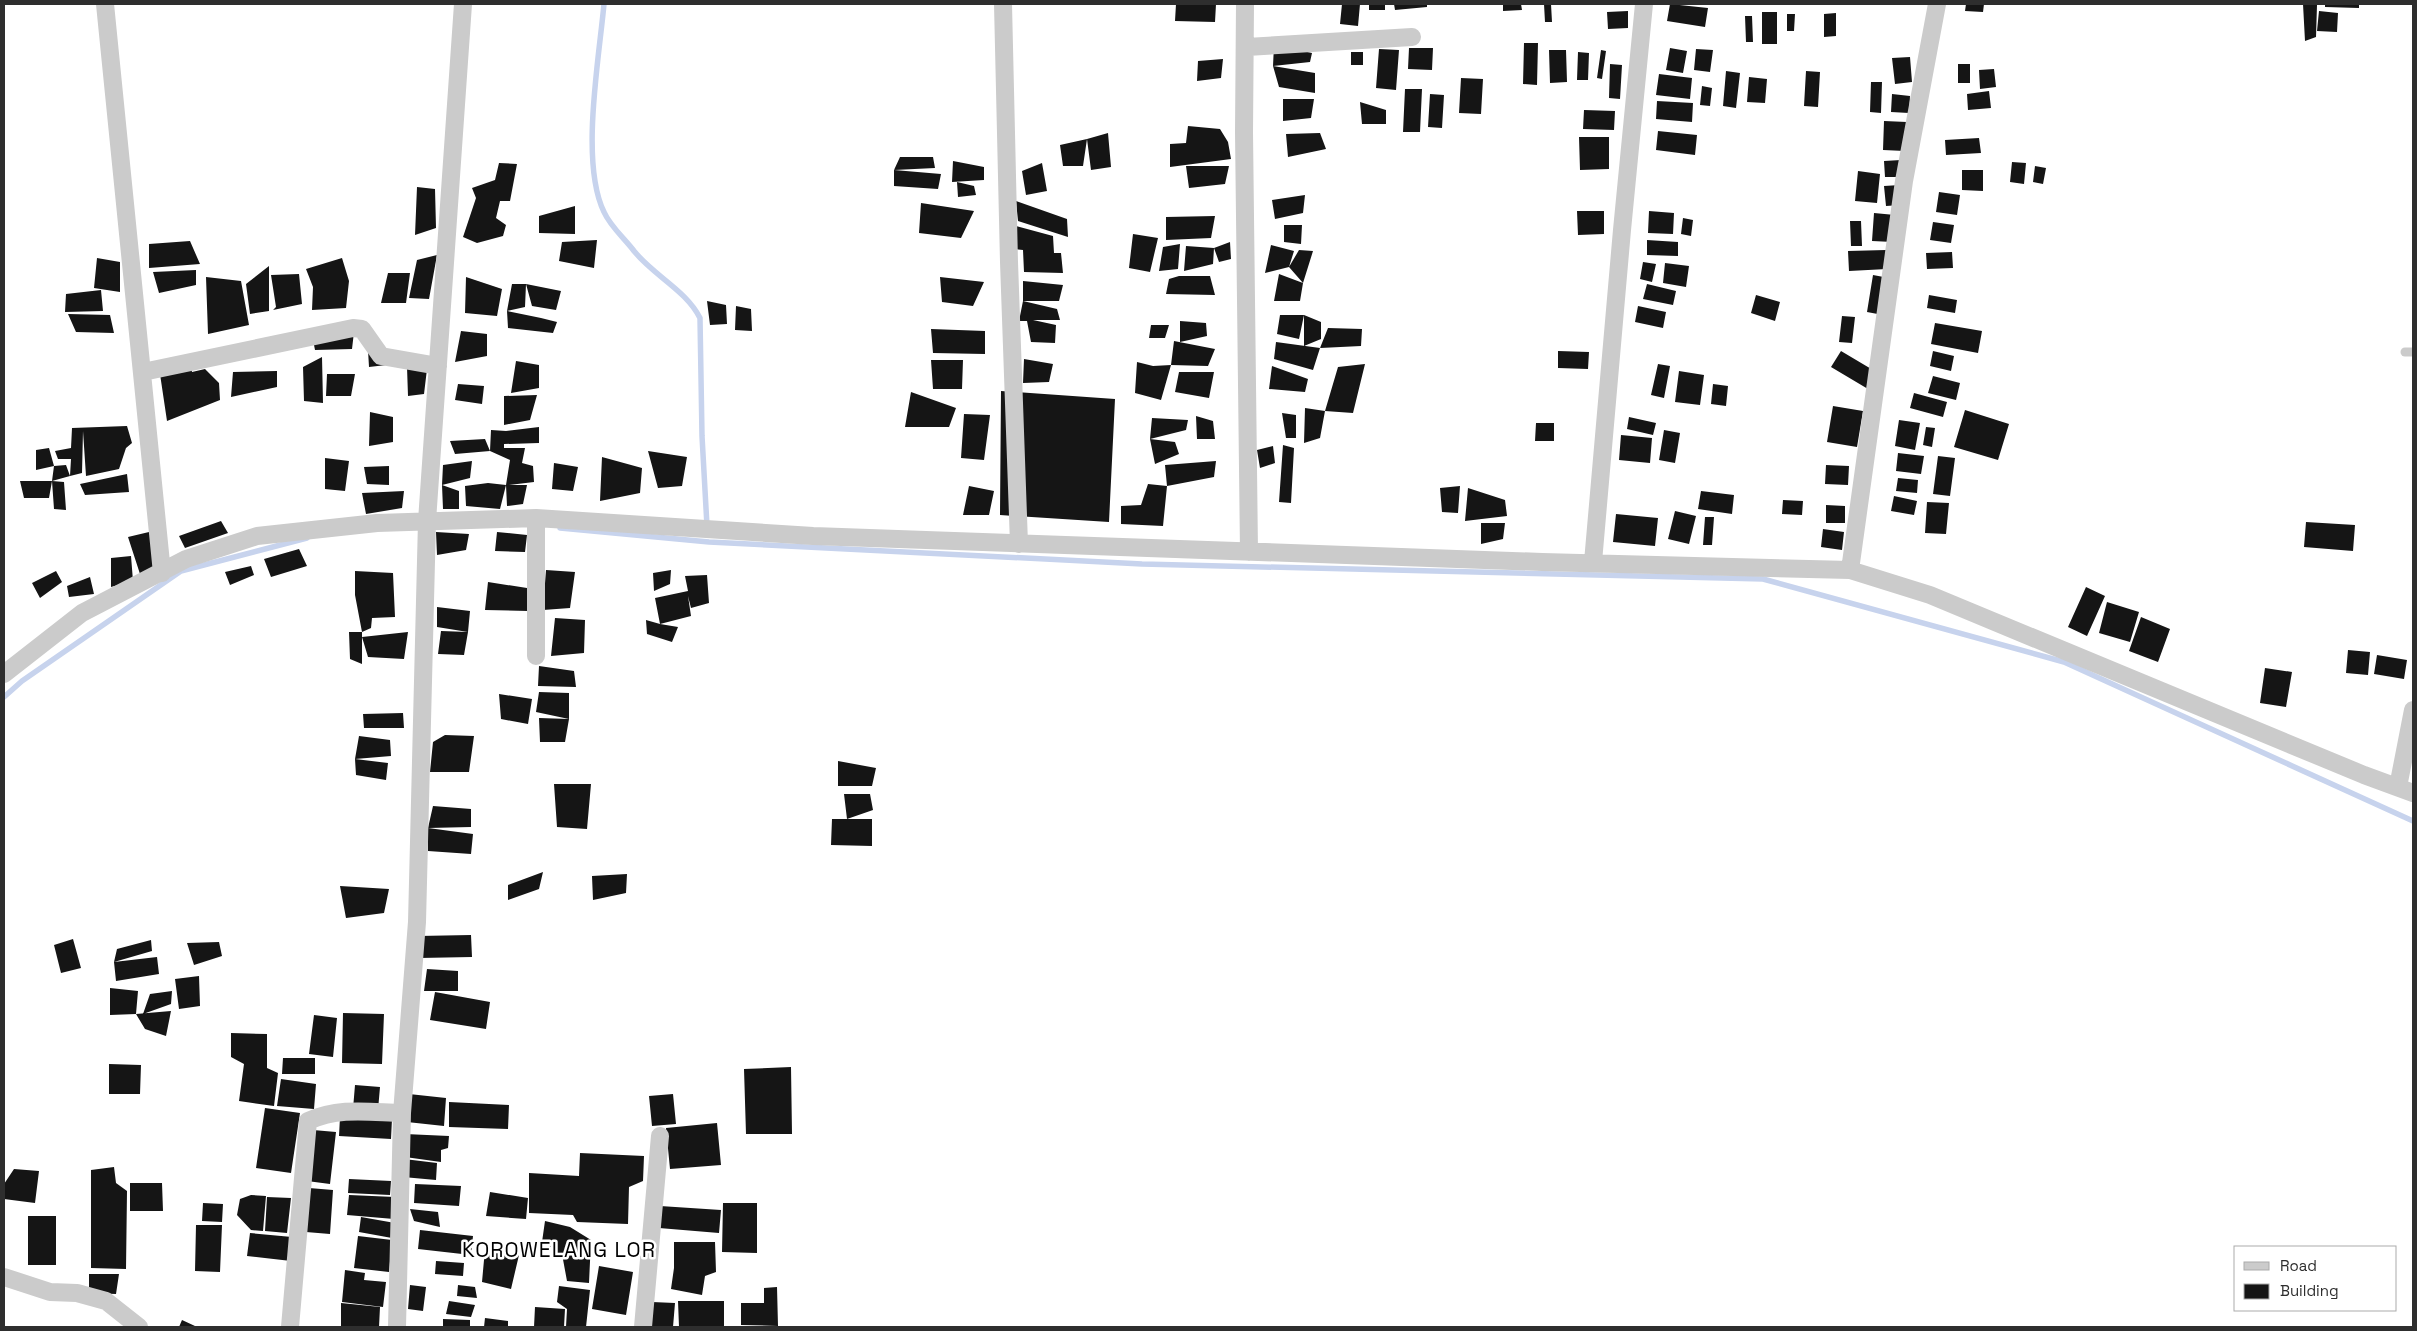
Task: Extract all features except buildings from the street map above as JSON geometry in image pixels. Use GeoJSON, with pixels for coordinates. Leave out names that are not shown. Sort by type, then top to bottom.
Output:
{"type":"FeatureCollection","features":[{"type":"Feature","properties":{"kind":"street"},"geometry":{"type":"LineString","coordinates":[[105,4],[162,573]]}},
{"type":"Feature","properties":{"kind":"street"},"geometry":{"type":"LineString","coordinates":[[397,1327],[402,1113],[417,922],[427,521],[462,4]]}},
{"type":"Feature","properties":{"kind":"street"},"geometry":{"type":"LineString","coordinates":[[1003,4],[1009,262],[1019,544]]}},
{"type":"Feature","properties":{"kind":"street"},"geometry":{"type":"LineString","coordinates":[[1245,4],[1244,132],[1248,552]]}},
{"type":"Feature","properties":{"kind":"street"},"geometry":{"type":"LineString","coordinates":[[1593,562],[1644,4]]}},
{"type":"Feature","properties":{"kind":"street"},"geometry":{"type":"LineString","coordinates":[[1850,570],[1904,181],[1937,4]]}},
{"type":"Feature","properties":{"kind":"street"},"geometry":{"type":"LineString","coordinates":[[1246,47],[1412,37]]}},
{"type":"Feature","properties":{"kind":"street"},"geometry":{"type":"LineString","coordinates":[[142,372],[353,328],[362,329],[381,356],[438,366]]}},
{"type":"Feature","properties":{"kind":"street"},"geometry":{"type":"LineString","coordinates":[[4,674],[82,613],[186,559],[257,536],[377,523],[427,521],[700,529],[813,536],[1248,552],[1850,570],[1930,595],[2406,790],[2413,710]]}},
{"type":"Feature","properties":{"kind":"street"},"geometry":{"type":"LineString","coordinates":[[535,524],[536,656]]}},
{"type":"Feature","properties":{"kind":"street"},"geometry":{"type":"LineString","coordinates":[[290,1327],[308,1121],[326,1113],[342,1111],[402,1113]]}},
{"type":"Feature","properties":{"kind":"street"},"geometry":{"type":"LineString","coordinates":[[643,1327],[660,1136]]}},
{"type":"Feature","properties":{"kind":"street"},"geometry":{"type":"LineString","coordinates":[[4,1277],[50,1292],[77,1293],[106,1301],[139,1327]]}},
{"type":"Feature","properties":{"kind":"waterway"},"geometry":{"type":"LineString","coordinates":[[604,4],[593,110],[593,167],[597,191],[604,212],[614,227],[642,260],[687,299],[700,318],[702,436],[707,526]]}},
{"type":"Feature","properties":{"kind":"waterway"},"geometry":{"type":"LineString","coordinates":[[560,528],[709,542],[1142,564],[1763,579],[2064,662],[2413,821]]}},
{"type":"Feature","properties":{"kind":"waterway"},"geometry":{"type":"LineString","coordinates":[[4,697],[22,681],[181,571],[307,538]]}},
{"type":"Feature","properties":{"kind":"district","name":"KOROWELANG LOR"},"geometry":{"type":"Point","coordinates":[559,1250]}}]}
